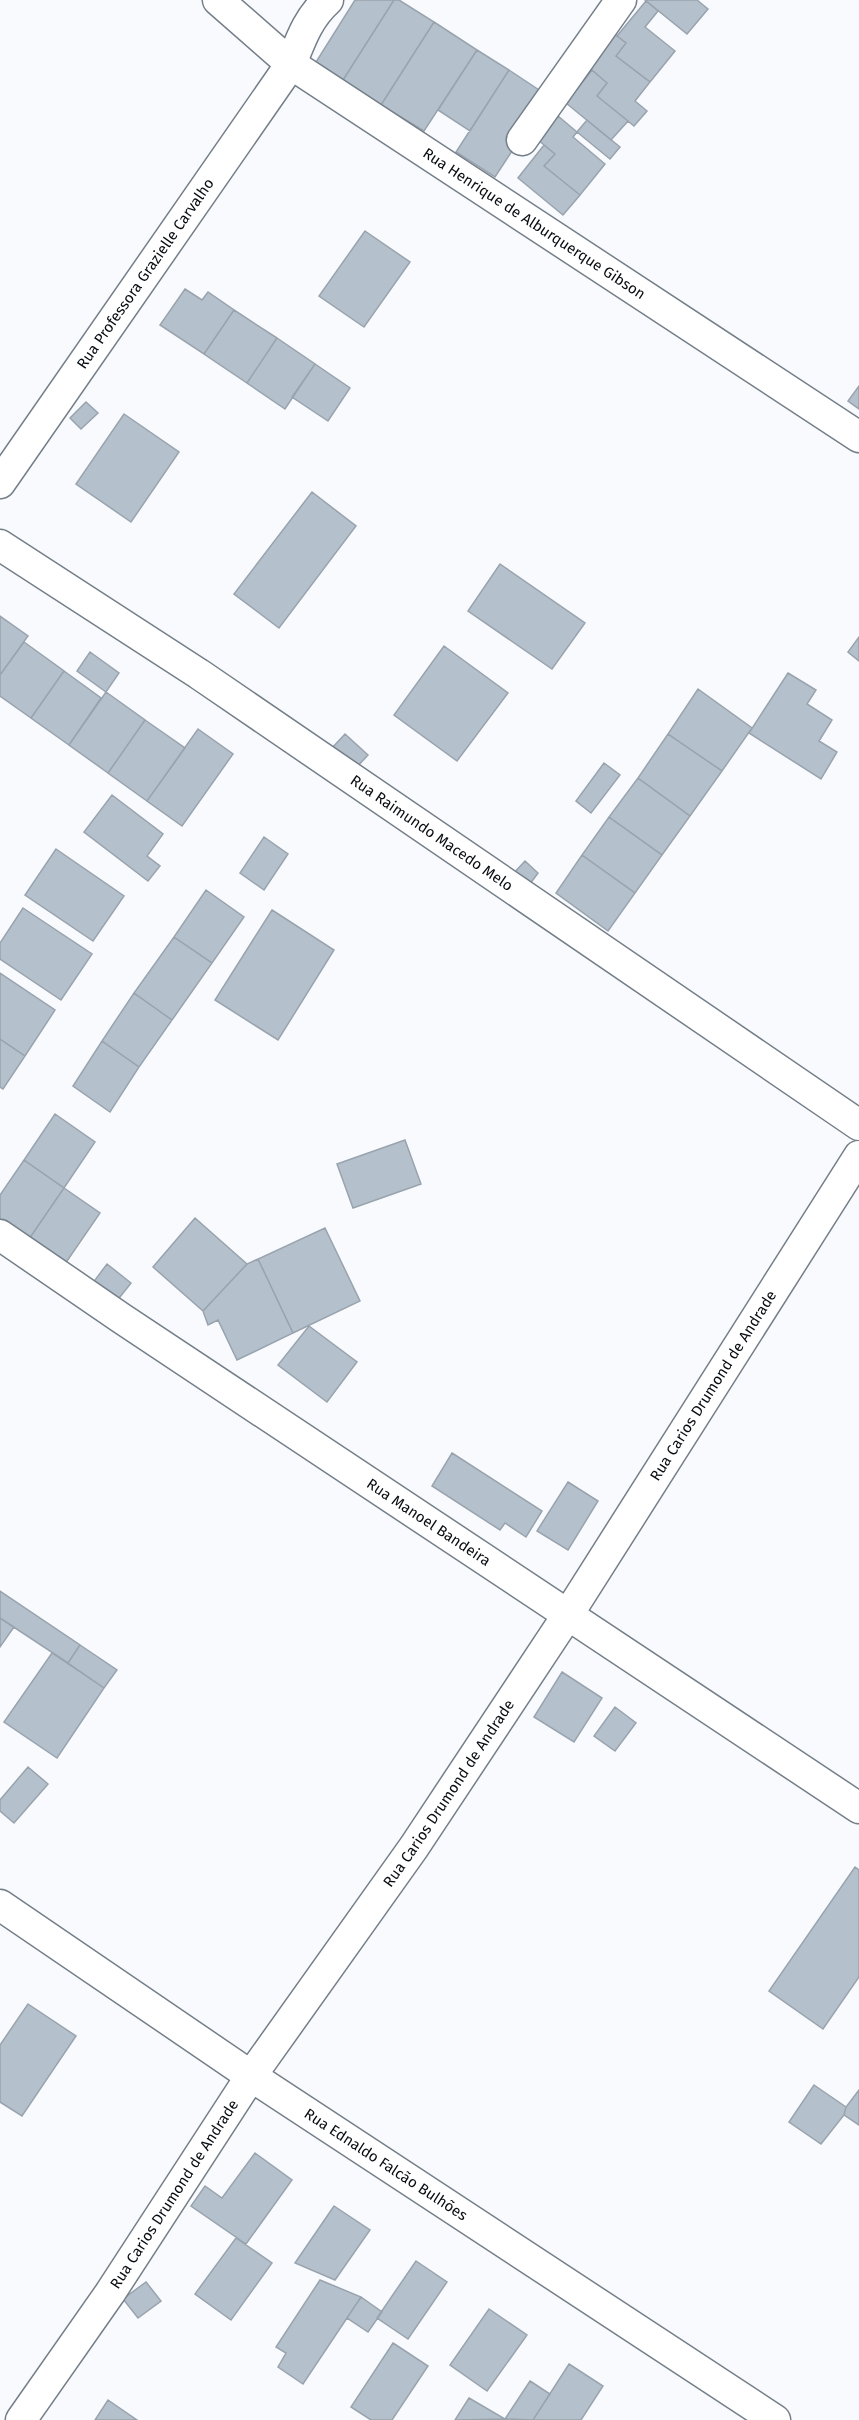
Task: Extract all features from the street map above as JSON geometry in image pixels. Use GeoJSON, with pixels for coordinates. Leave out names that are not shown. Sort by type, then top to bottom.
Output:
{"type":"FeatureCollection","features":[{"type":"Feature","properties":{"kind":"street","name":"Rua Henrique de Alburquerque Gibson"},"geometry":{"type":"LineString","coordinates":[[218,0],[291,64],[859,436]]}},
{"type":"Feature","properties":{"kind":"street","name":"Rua Professora Grazielle Carvalho"},"geometry":{"type":"LineString","coordinates":[[0,483],[291,64],[306,26],[315,12],[328,0]]}},
{"type":"Feature","properties":{"kind":"street"},"geometry":{"type":"LineString","coordinates":[[522,141],[621,0]]}},
{"type":"Feature","properties":{"kind":"street","name":"Rua Raimundo Macedo Melo"},"geometry":{"type":"LineString","coordinates":[[0,545],[199,674],[859,1125]]}},
{"type":"Feature","properties":{"kind":"street","name":"Rua Carios Drumond de Andrade"},"geometry":{"type":"LineString","coordinates":[[21,2420],[110,2293],[251,2076],[414,1847],[569,1613],[859,1156]]}},
{"type":"Feature","properties":{"kind":"street","name":"Rua Manoel Bandeira"},"geometry":{"type":"LineString","coordinates":[[0,1235],[121,1318],[569,1613],[859,1808]]}},
{"type":"Feature","properties":{"kind":"street","name":"Rua Ednaldo Falcão Bulhões"},"geometry":{"type":"LineString","coordinates":[[0,1905],[251,2076],[775,2420]]}},
{"type":"Feature","properties":{"kind":"building"},"geometry":{"type":"Polygon","coordinates":[[[355,0],[394,0],[343,80],[316,62],[355,0]]]}},
{"type":"Feature","properties":{"kind":"building"},"geometry":{"type":"Polygon","coordinates":[[[394,0],[399,0],[434,22],[381,105],[343,80],[394,0]]]}},
{"type":"Feature","properties":{"kind":"building"},"geometry":{"type":"Polygon","coordinates":[[[645,0],[697,0],[708,9],[687,34],[645,0]]]}},
{"type":"Feature","properties":{"kind":"building"},"geometry":{"type":"Polygon","coordinates":[[[646,1],[658,11],[645,27],[675,51],[650,82],[616,56],[626,43],[617,36],[646,1]]]}},
{"type":"Feature","properties":{"kind":"building"},"geometry":{"type":"Polygon","coordinates":[[[434,22],[477,50],[424,131],[381,105],[434,22]]]}},
{"type":"Feature","properties":{"kind":"building"},"geometry":{"type":"Polygon","coordinates":[[[612,32],[626,43],[616,56],[650,82],[635,101],[647,111],[634,126],[597,96],[607,83],[586,65],[612,32]]]}},
{"type":"Feature","properties":{"kind":"building"},"geometry":{"type":"Polygon","coordinates":[[[477,50],[509,70],[470,131],[438,110],[477,50]]]}},
{"type":"Feature","properties":{"kind":"building"},"geometry":{"type":"Polygon","coordinates":[[[509,70],[548,96],[495,177],[456,152],[509,70]]]}},
{"type":"Feature","properties":{"kind":"building"},"geometry":{"type":"Polygon","coordinates":[[[592,70],[607,83],[597,96],[628,121],[611,140],[566,103],[592,70]]]}},
{"type":"Feature","properties":{"kind":"building"},"geometry":{"type":"Polygon","coordinates":[[[558,116],[577,132],[573,137],[605,164],[580,195],[544,166],[555,154],[538,140],[558,116]]]}},
{"type":"Feature","properties":{"kind":"building"},"geometry":{"type":"Polygon","coordinates":[[[587,120],[620,147],[610,159],[577,132],[587,120]]]}},
{"type":"Feature","properties":{"kind":"building"},"geometry":{"type":"Polygon","coordinates":[[[544,145],[555,154],[544,166],[580,195],[563,215],[518,178],[544,145]]]}},
{"type":"Feature","properties":{"kind":"building"},"geometry":{"type":"Polygon","coordinates":[[[365,231],[410,262],[364,327],[319,296],[365,231]]]}},
{"type":"Feature","properties":{"kind":"building"},"geometry":{"type":"Polygon","coordinates":[[[185,289],[202,300],[208,292],[234,310],[204,354],[160,325],[185,289]]]}},
{"type":"Feature","properties":{"kind":"building"},"geometry":{"type":"Polygon","coordinates":[[[234,310],[277,338],[247,383],[204,354],[234,310]]]}},
{"type":"Feature","properties":{"kind":"building"},"geometry":{"type":"Polygon","coordinates":[[[277,338],[315,364],[285,409],[247,383],[277,338]]]}},
{"type":"Feature","properties":{"kind":"building"},"geometry":{"type":"Polygon","coordinates":[[[315,364],[350,388],[328,421],[292,397],[315,364]]]}},
{"type":"Feature","properties":{"kind":"building"},"geometry":{"type":"Polygon","coordinates":[[[859,386],[859,409],[848,401],[859,386]]]}},
{"type":"Feature","properties":{"kind":"building"},"geometry":{"type":"Polygon","coordinates":[[[86,402],[98,413],[81,429],[70,418],[86,402]]]}},
{"type":"Feature","properties":{"kind":"building"},"geometry":{"type":"Polygon","coordinates":[[[124,414],[179,452],[131,522],[76,484],[124,414]]]}},
{"type":"Feature","properties":{"kind":"building"},"geometry":{"type":"Polygon","coordinates":[[[312,492],[356,526],[279,628],[234,594],[312,492]]]}},
{"type":"Feature","properties":{"kind":"building"},"geometry":{"type":"Polygon","coordinates":[[[500,564],[585,623],[552,669],[468,611],[500,564]]]}},
{"type":"Feature","properties":{"kind":"building"},"geometry":{"type":"Polygon","coordinates":[[[0,616],[28,636],[0,675],[0,616]]]}},
{"type":"Feature","properties":{"kind":"building"},"geometry":{"type":"Polygon","coordinates":[[[859,637],[859,661],[848,652],[859,637]]]}},
{"type":"Feature","properties":{"kind":"building"},"geometry":{"type":"Polygon","coordinates":[[[24,642],[64,671],[31,718],[0,696],[0,675],[24,642]]]}},
{"type":"Feature","properties":{"kind":"building"},"geometry":{"type":"Polygon","coordinates":[[[444,646],[508,693],[457,761],[394,715],[444,646]]]}},
{"type":"Feature","properties":{"kind":"building"},"geometry":{"type":"Polygon","coordinates":[[[90,652],[119,673],[106,692],[77,671],[90,652]]]}},
{"type":"Feature","properties":{"kind":"building"},"geometry":{"type":"Polygon","coordinates":[[[64,671],[101,698],[69,745],[31,718],[64,671]]]}},
{"type":"Feature","properties":{"kind":"building"},"geometry":{"type":"Polygon","coordinates":[[[788,673],[816,690],[807,704],[832,720],[819,741],[837,752],[821,779],[749,733],[788,673]]]}},
{"type":"Feature","properties":{"kind":"building"},"geometry":{"type":"Polygon","coordinates":[[[698,689],[752,728],[722,771],[668,734],[698,689]]]}},
{"type":"Feature","properties":{"kind":"building"},"geometry":{"type":"Polygon","coordinates":[[[106,692],[145,720],[108,773],[69,745],[106,692]]]}},
{"type":"Feature","properties":{"kind":"building"},"geometry":{"type":"Polygon","coordinates":[[[145,720],[185,748],[147,801],[108,773],[145,720]]]}},
{"type":"Feature","properties":{"kind":"building"},"geometry":{"type":"Polygon","coordinates":[[[198,729],[233,754],[182,826],[147,801],[198,729]]]}},
{"type":"Feature","properties":{"kind":"building"},"geometry":{"type":"Polygon","coordinates":[[[345,734],[368,755],[354,770],[331,749],[345,734]]]}},
{"type":"Feature","properties":{"kind":"building"},"geometry":{"type":"Polygon","coordinates":[[[668,734],[722,771],[690,816],[638,778],[668,734]]]}},
{"type":"Feature","properties":{"kind":"building"},"geometry":{"type":"Polygon","coordinates":[[[604,763],[620,775],[591,813],[576,801],[604,763]]]}},
{"type":"Feature","properties":{"kind":"building"},"geometry":{"type":"Polygon","coordinates":[[[638,778],[690,816],[662,855],[609,817],[638,778]]]}},
{"type":"Feature","properties":{"kind":"building"},"geometry":{"type":"Polygon","coordinates":[[[112,795],[163,834],[147,856],[160,866],[148,881],[84,832],[112,795]]]}},
{"type":"Feature","properties":{"kind":"building"},"geometry":{"type":"Polygon","coordinates":[[[609,817],[662,855],[635,893],[582,855],[609,817]]]}},
{"type":"Feature","properties":{"kind":"building"},"geometry":{"type":"Polygon","coordinates":[[[264,837],[288,854],[264,890],[240,873],[264,837]]]}},
{"type":"Feature","properties":{"kind":"building"},"geometry":{"type":"Polygon","coordinates":[[[56,849],[124,896],[93,941],[25,895],[56,849]]]}},
{"type":"Feature","properties":{"kind":"building"},"geometry":{"type":"Polygon","coordinates":[[[582,855],[635,893],[608,931],[556,893],[582,855]]]}},
{"type":"Feature","properties":{"kind":"building"},"geometry":{"type":"Polygon","coordinates":[[[525,861],[538,873],[527,888],[512,875],[525,861]]]}},
{"type":"Feature","properties":{"kind":"building"},"geometry":{"type":"Polygon","coordinates":[[[206,890],[244,917],[212,963],[174,937],[206,890]]]}},
{"type":"Feature","properties":{"kind":"building"},"geometry":{"type":"Polygon","coordinates":[[[23,908],[92,954],[61,1000],[0,959],[0,943],[23,908]]]}},
{"type":"Feature","properties":{"kind":"building"},"geometry":{"type":"Polygon","coordinates":[[[272,910],[334,950],[278,1040],[215,1000],[272,910]]]}},
{"type":"Feature","properties":{"kind":"building"},"geometry":{"type":"Polygon","coordinates":[[[174,937],[212,963],[172,1020],[134,993],[174,937]]]}},
{"type":"Feature","properties":{"kind":"building"},"geometry":{"type":"Polygon","coordinates":[[[0,973],[55,1010],[25,1056],[0,1039],[0,973]]]}},
{"type":"Feature","properties":{"kind":"building"},"geometry":{"type":"Polygon","coordinates":[[[134,993],[172,1020],[139,1067],[102,1041],[134,993]]]}},
{"type":"Feature","properties":{"kind":"building"},"geometry":{"type":"Polygon","coordinates":[[[0,1039],[25,1056],[3,1089],[0,1087],[0,1039]]]}},
{"type":"Feature","properties":{"kind":"building"},"geometry":{"type":"Polygon","coordinates":[[[102,1041],[139,1067],[110,1112],[73,1086],[102,1041]]]}},
{"type":"Feature","properties":{"kind":"building"},"geometry":{"type":"Polygon","coordinates":[[[55,1114],[95,1142],[64,1188],[24,1160],[55,1114]]]}},
{"type":"Feature","properties":{"kind":"building"},"geometry":{"type":"Polygon","coordinates":[[[405,1140],[421,1184],[353,1208],[337,1164],[405,1140]]]}},
{"type":"Feature","properties":{"kind":"building"},"geometry":{"type":"Polygon","coordinates":[[[24,1160],[64,1188],[29,1239],[0,1219],[0,1195],[24,1160]]]}},
{"type":"Feature","properties":{"kind":"building"},"geometry":{"type":"Polygon","coordinates":[[[64,1188],[100,1213],[65,1264],[29,1239],[64,1188]]]}},
{"type":"Feature","properties":{"kind":"building"},"geometry":{"type":"Polygon","coordinates":[[[195,1218],[247,1264],[203,1311],[153,1267],[195,1218]]]}},
{"type":"Feature","properties":{"kind":"building"},"geometry":{"type":"Polygon","coordinates":[[[325,1228],[360,1301],[293,1333],[258,1259],[325,1228]]]}},
{"type":"Feature","properties":{"kind":"building"},"geometry":{"type":"Polygon","coordinates":[[[258,1259],[293,1333],[237,1360],[218,1320],[208,1325],[203,1311],[247,1264],[258,1259]]]}},
{"type":"Feature","properties":{"kind":"building"},"geometry":{"type":"Polygon","coordinates":[[[107,1264],[131,1283],[116,1302],[92,1284],[107,1264]]]}},
{"type":"Feature","properties":{"kind":"building"},"geometry":{"type":"Polygon","coordinates":[[[309,1326],[357,1362],[327,1402],[278,1365],[309,1326]]]}},
{"type":"Feature","properties":{"kind":"building"},"geometry":{"type":"Polygon","coordinates":[[[452,1453],[542,1511],[526,1537],[505,1523],[500,1530],[432,1486],[452,1453]]]}},
{"type":"Feature","properties":{"kind":"building"},"geometry":{"type":"Polygon","coordinates":[[[568,1482],[598,1501],[568,1550],[537,1531],[568,1482]]]}},
{"type":"Feature","properties":{"kind":"building"},"geometry":{"type":"Polygon","coordinates":[[[0,1591],[80,1645],[68,1663],[0,1618],[0,1591]]]}},
{"type":"Feature","properties":{"kind":"building"},"geometry":{"type":"Polygon","coordinates":[[[0,1618],[14,1627],[0,1647],[0,1618]]]}},
{"type":"Feature","properties":{"kind":"building"},"geometry":{"type":"Polygon","coordinates":[[[80,1645],[117,1670],[104,1688],[68,1663],[80,1645]]]}},
{"type":"Feature","properties":{"kind":"building"},"geometry":{"type":"Polygon","coordinates":[[[52,1653],[104,1688],[57,1758],[4,1722],[52,1653]]]}},
{"type":"Feature","properties":{"kind":"building"},"geometry":{"type":"Polygon","coordinates":[[[562,1672],[602,1698],[574,1742],[534,1717],[562,1672]]]}},
{"type":"Feature","properties":{"kind":"building"},"geometry":{"type":"Polygon","coordinates":[[[615,1707],[636,1723],[615,1751],[594,1736],[615,1707]]]}},
{"type":"Feature","properties":{"kind":"building"},"geometry":{"type":"Polygon","coordinates":[[[28,1767],[48,1784],[14,1823],[0,1811],[0,1800],[28,1767]]]}},
{"type":"Feature","properties":{"kind":"building"},"geometry":{"type":"Polygon","coordinates":[[[855,1867],[859,1870],[859,1977],[823,2029],[769,1991],[855,1867]]]}},
{"type":"Feature","properties":{"kind":"building"},"geometry":{"type":"Polygon","coordinates":[[[28,2004],[76,2036],[22,2116],[0,2102],[0,2045],[28,2004]]]}},
{"type":"Feature","properties":{"kind":"building"},"geometry":{"type":"Polygon","coordinates":[[[814,2085],[846,2107],[844,2115],[821,2144],[789,2122],[814,2085]]]}},
{"type":"Feature","properties":{"kind":"building"},"geometry":{"type":"Polygon","coordinates":[[[859,2090],[859,2125],[844,2115],[846,2107],[859,2090]]]}},
{"type":"Feature","properties":{"kind":"building"},"geometry":{"type":"Polygon","coordinates":[[[255,2153],[292,2180],[246,2244],[191,2206],[205,2186],[222,2198],[255,2153]]]}},
{"type":"Feature","properties":{"kind":"building"},"geometry":{"type":"Polygon","coordinates":[[[334,2206],[370,2230],[335,2280],[295,2263],[334,2206]]]}},
{"type":"Feature","properties":{"kind":"building"},"geometry":{"type":"Polygon","coordinates":[[[236,2238],[272,2263],[231,2320],[195,2294],[236,2238]]]}},
{"type":"Feature","properties":{"kind":"building"},"geometry":{"type":"Polygon","coordinates":[[[416,2261],[447,2282],[408,2339],[377,2318],[416,2261]]]}},
{"type":"Feature","properties":{"kind":"building"},"geometry":{"type":"Polygon","coordinates":[[[320,2280],[361,2297],[303,2384],[278,2367],[286,2353],[276,2347],[320,2280]]]}},
{"type":"Feature","properties":{"kind":"building"},"geometry":{"type":"Polygon","coordinates":[[[146,2282],[161,2301],[138,2318],[123,2299],[146,2282]]]}},
{"type":"Feature","properties":{"kind":"building"},"geometry":{"type":"Polygon","coordinates":[[[361,2297],[382,2312],[368,2332],[347,2318],[361,2297]]]}},
{"type":"Feature","properties":{"kind":"building"},"geometry":{"type":"Polygon","coordinates":[[[489,2309],[527,2335],[487,2391],[450,2365],[489,2309]]]}},
{"type":"Feature","properties":{"kind":"building"},"geometry":{"type":"Polygon","coordinates":[[[393,2343],[428,2366],[392,2420],[371,2420],[351,2407],[393,2343]]]}},
{"type":"Feature","properties":{"kind":"building"},"geometry":{"type":"Polygon","coordinates":[[[569,2364],[603,2386],[581,2420],[533,2420],[569,2364]]]}},
{"type":"Feature","properties":{"kind":"building"},"geometry":{"type":"Polygon","coordinates":[[[530,2381],[550,2394],[533,2420],[505,2419],[530,2381]]]}},
{"type":"Feature","properties":{"kind":"building"},"geometry":{"type":"Polygon","coordinates":[[[469,2398],[505,2419],[455,2420],[469,2398]]]}},
{"type":"Feature","properties":{"kind":"building"},"geometry":{"type":"Polygon","coordinates":[[[108,2400],[137,2420],[95,2420],[108,2400]]]}}]}
